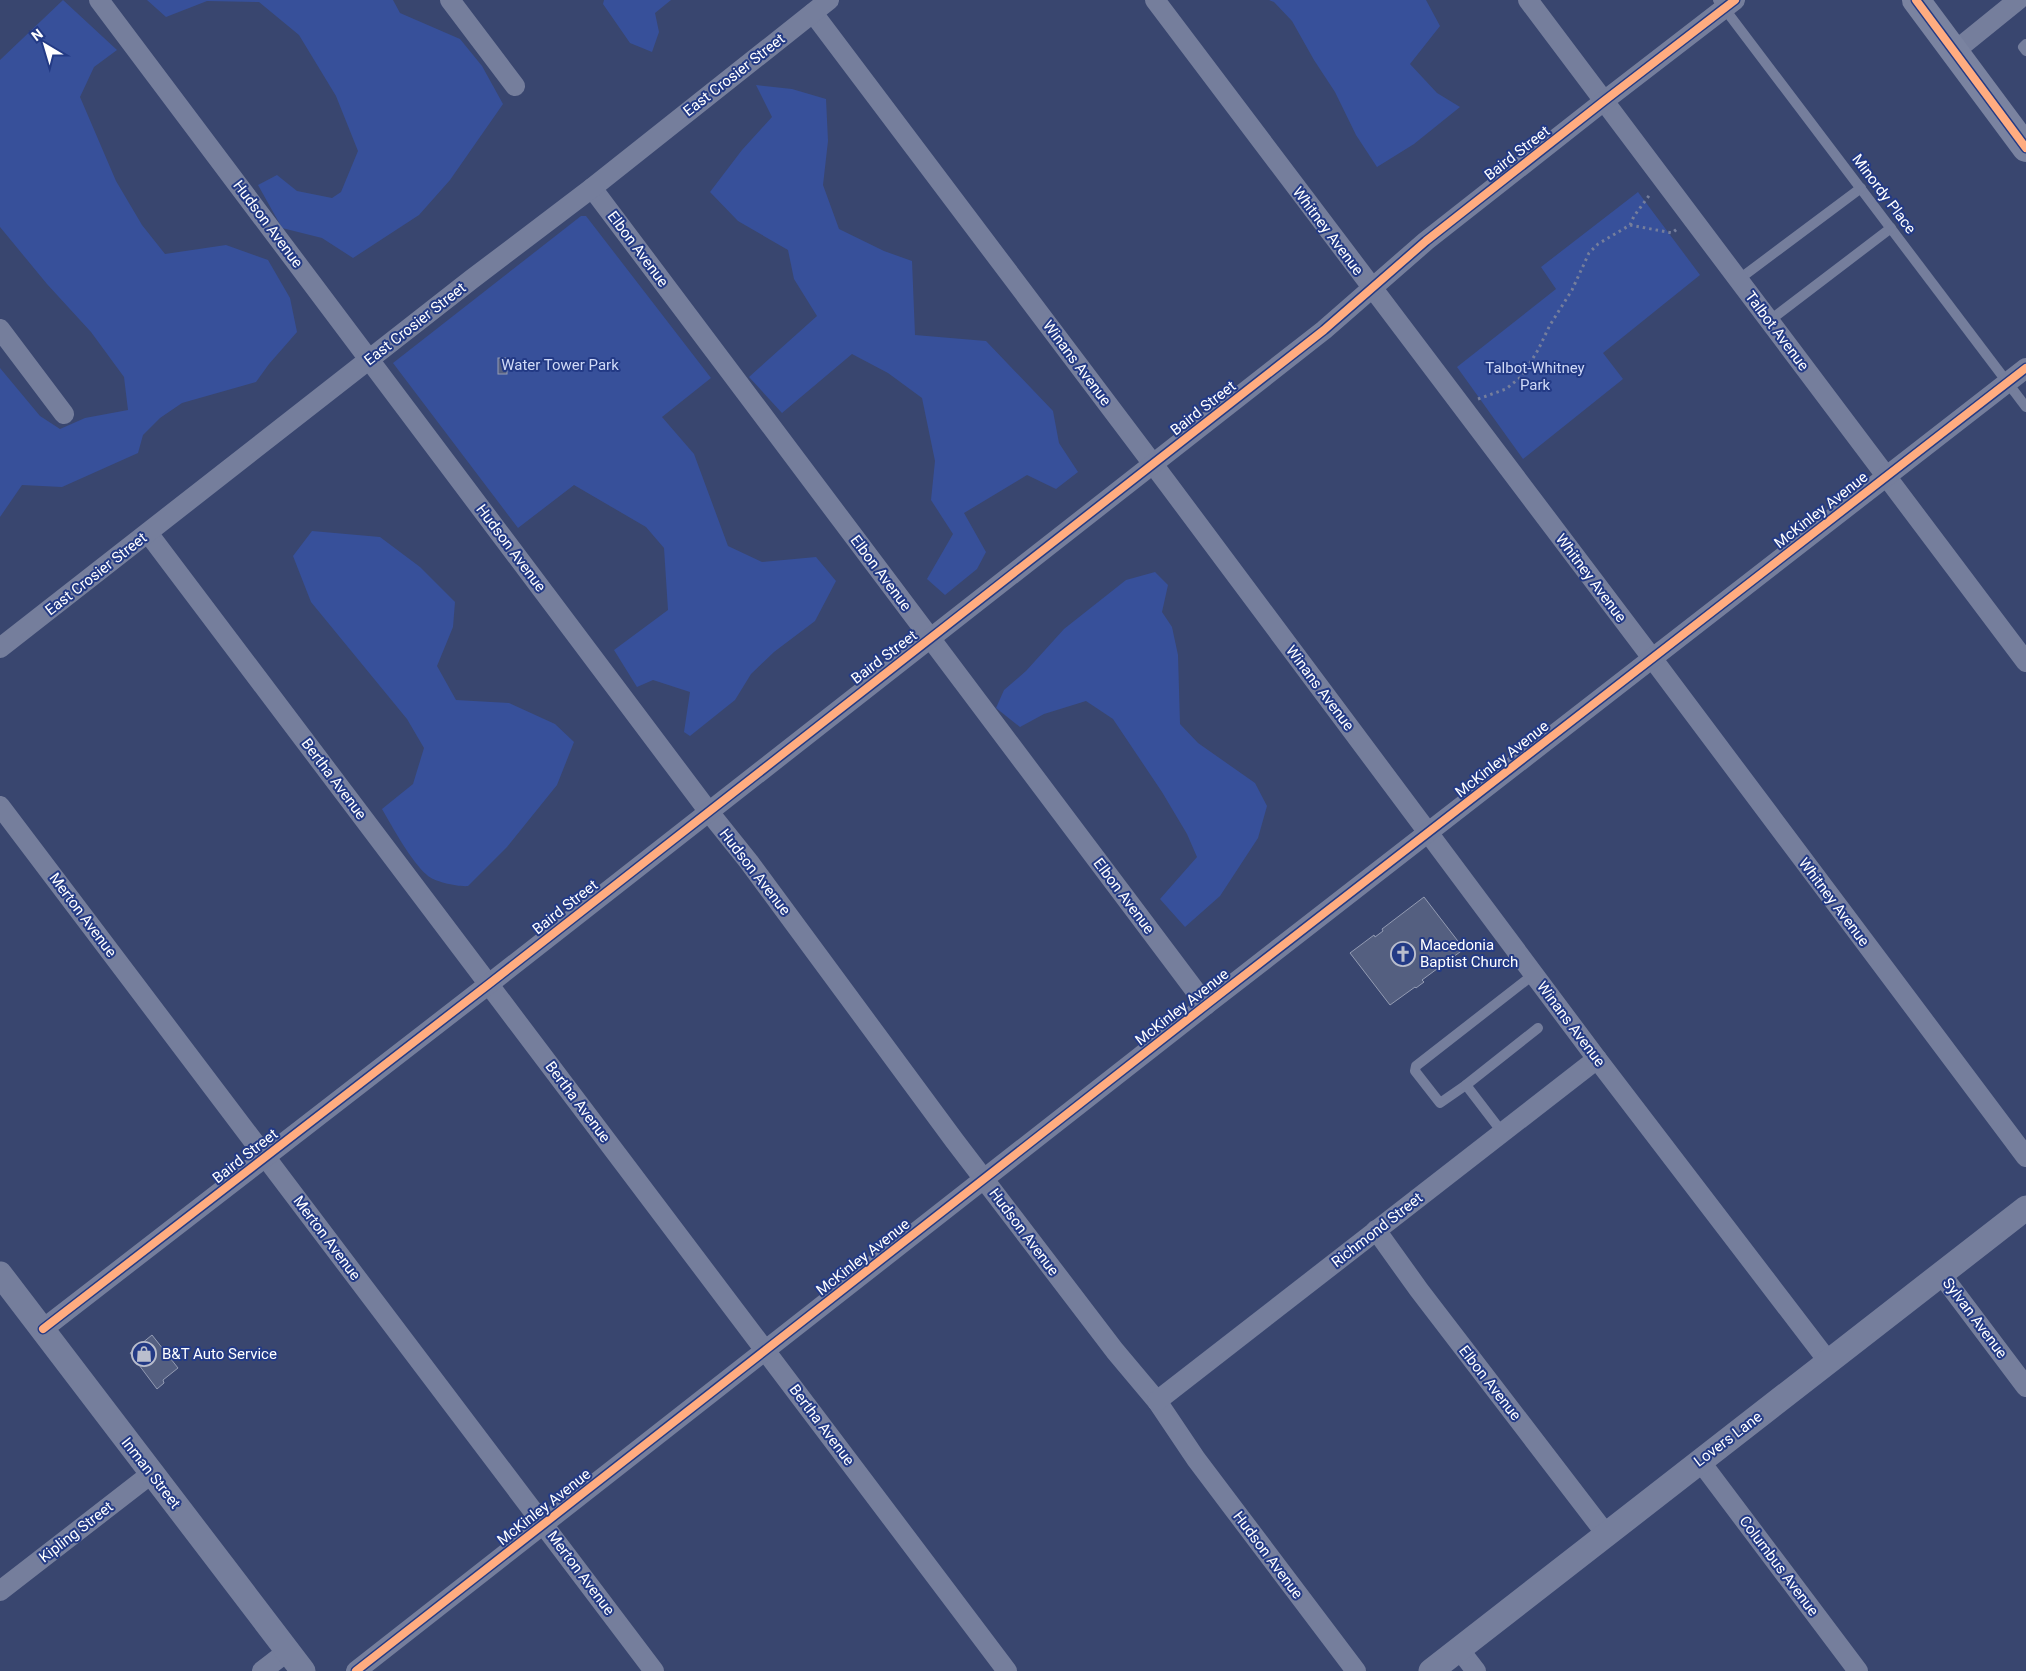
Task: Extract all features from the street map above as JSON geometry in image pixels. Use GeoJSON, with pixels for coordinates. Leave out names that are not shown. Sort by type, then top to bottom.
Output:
{"type":"FeatureCollection","features":[{"type":"Feature","properties":{"kind":"main road"},"geometry":{"type":"LineString","coordinates":[[1916,0],[2026,148]]}},
{"type":"Feature","properties":{"kind":"street","name":"Hudson Avenue"},"geometry":{"type":"LineString","coordinates":[[99,0],[708,812],[749,862],[985,1179],[1115,1351],[1157,1401],[1196,1459],[1356,1671]]}},
{"type":"Feature","properties":{"kind":"street"},"geometry":{"type":"LineString","coordinates":[[450,0],[515,86]]}},
{"type":"Feature","properties":{"kind":"street","name":"East Crosier Street"},"geometry":{"type":"LineString","coordinates":[[0,648],[592,188],[830,0]]}},
{"type":"Feature","properties":{"kind":"street","name":"Whitney Avenue"},"geometry":{"type":"LineString","coordinates":[[1155,0],[2026,1157]]}},
{"type":"Feature","properties":{"kind":"street","name":"Talbot Avenue"},"geometry":{"type":"LineString","coordinates":[[1528,0],[2026,662]]}},
{"type":"Feature","properties":{"kind":"street"},"geometry":{"type":"LineString","coordinates":[[1955,51],[2018,0]]}},
{"type":"Feature","properties":{"kind":"street","name":"Baird Street"},"geometry":{"type":"LineString","coordinates":[[43,1329],[490,984],[1324,330],[1426,241],[1726,3]]}},
{"type":"Feature","properties":{"kind":"street","name":"Winans Avenue"},"geometry":{"type":"LineString","coordinates":[[813,13],[1153,464],[1597,1059],[1828,1361]]}},
{"type":"Feature","properties":{"kind":"street","name":"Elbon Avenue"},"geometry":{"type":"LineString","coordinates":[[592,188],[1206,1005]]}},
{"type":"Feature","properties":{"kind":"street"},"geometry":{"type":"LineString","coordinates":[[0,329],[64,414]]}},
{"type":"Feature","properties":{"kind":"street","name":"McKinley Avenue"},"geometry":{"type":"LineString","coordinates":[[356,1671],[1206,1005],[1429,834],[1652,658],[2026,368]]}},
{"type":"Feature","properties":{"kind":"street","name":"Bertha Avenue"},"geometry":{"type":"LineString","coordinates":[[148,533],[1007,1671]]}},
{"type":"Feature","properties":{"kind":"street","name":"Merton Avenue"},"geometry":{"type":"LineString","coordinates":[[0,806],[654,1671]]}},
{"type":"Feature","properties":{"kind":"street","name":"Richmond Street"},"geometry":{"type":"LineString","coordinates":[[1157,1401],[1597,1059]]}},
{"type":"Feature","properties":{"kind":"street","name":"Lovers Lane"},"geometry":{"type":"LineString","coordinates":[[1431,1671],[2026,1208]]}},
{"type":"Feature","properties":{"kind":"street","name":"Elbon Avenue"},"geometry":{"type":"LineString","coordinates":[[1376,1230],[1419,1290],[1606,1534]]}},
{"type":"Feature","properties":{"kind":"street","name":"Sylvan Avenue"},"geometry":{"type":"LineString","coordinates":[[1942,1274],[2026,1387]]}},
{"type":"Feature","properties":{"kind":"street","name":"Inman Street"},"geometry":{"type":"LineString","coordinates":[[2,1281],[43,1329],[151,1474],[303,1671]]}},
{"type":"Feature","properties":{"kind":"street","name":"Columbus Avenue"},"geometry":{"type":"LineString","coordinates":[[1700,1461],[1858,1671]]}},
{"type":"Feature","properties":{"kind":"street","name":"Kipling Street"},"geometry":{"type":"LineString","coordinates":[[0,1591],[151,1474]]}},
{"type":"Feature","properties":{"kind":"street"},"geometry":{"type":"LineString","coordinates":[[1459,1649],[1476,1671]]}},
{"type":"Feature","properties":{"kind":"street"},"geometry":{"type":"LineString","coordinates":[[262,1671],[288,1651]]}},
{"type":"Feature","properties":{"kind":"lane","name":"Minordy Place"},"geometry":{"type":"LineString","coordinates":[[1726,3],[1861,188],[2026,407]]}},
{"type":"Feature","properties":{"kind":"lane"},"geometry":{"type":"LineString","coordinates":[[2026,44],[2023,47],[2026,51]]}},
{"type":"Feature","properties":{"kind":"lane"},"geometry":{"type":"LineString","coordinates":[[1738,280],[1861,188]]}},
{"type":"Feature","properties":{"kind":"lane"},"geometry":{"type":"LineString","coordinates":[[1769,321],[1891,228]]}},
{"type":"Feature","properties":{"kind":"lane"},"geometry":{"type":"LineString","coordinates":[[1534,974],[1416,1066],[1415,1072],[1440,1103],[1466,1086],[1538,1028]]}},
{"type":"Feature","properties":{"kind":"lane"},"geometry":{"type":"LineString","coordinates":[[1466,1086],[1502,1132]]}},
{"type":"Feature","properties":{"kind":"path"},"geometry":{"type":"LineString","coordinates":[[1463,408],[1476,400],[1506,389],[1522,376],[1572,290],[1589,253],[1598,244],[1630,225],[1647,196],[1664,182]]}},
{"type":"Feature","properties":{"kind":"path"},"geometry":{"type":"LineString","coordinates":[[1630,225],[1672,233],[1692,219]]}},
{"type":"Feature","properties":{"kind":"green space"},"geometry":{"type":"Polygon","coordinates":[[[63,0],[117,50],[94,67],[80,97],[116,181],[142,225],[165,254],[226,245],[268,260],[290,298],[297,332],[256,382],[182,403],[160,418],[143,435],[138,453],[62,487],[22,485],[0,517],[0,368],[40,416],[60,429],[85,418],[128,410],[124,377],[91,332],[47,284],[0,227],[0,60],[63,0]]]}},
{"type":"Feature","properties":{"kind":"green space"},"geometry":{"type":"Polygon","coordinates":[[[147,0],[393,0],[400,13],[460,39],[482,66],[503,104],[450,180],[419,215],[353,258],[322,238],[282,228],[258,185],[277,175],[297,191],[332,198],[341,192],[358,151],[336,96],[299,35],[259,2],[207,1],[166,17],[147,0]]]}},
{"type":"Feature","properties":{"kind":"green space"},"geometry":{"type":"Polygon","coordinates":[[[604,0],[671,0],[655,13],[659,32],[652,52],[630,43],[603,4],[604,0]]]}},
{"type":"Feature","properties":{"kind":"green space"},"geometry":{"type":"Polygon","coordinates":[[[1269,0],[1426,0],[1440,26],[1410,64],[1437,93],[1460,107],[1414,144],[1377,167],[1356,135],[1335,92],[1292,21],[1274,2],[1269,0]]]}},
{"type":"Feature","properties":{"kind":"green space"},"geometry":{"type":"Polygon","coordinates":[[[756,85],[792,89],[826,99],[828,141],[823,185],[839,229],[884,251],[912,261],[915,335],[986,341],[1053,411],[1059,443],[1078,472],[1056,489],[1027,475],[964,513],[986,552],[977,569],[945,595],[927,579],[953,534],[931,500],[935,461],[922,398],[888,373],[852,354],[782,413],[749,377],[817,316],[794,279],[788,250],[738,221],[710,192],[742,150],[772,117],[756,85]]]}},
{"type":"Feature","properties":{"kind":"green space","name":"Talbot-Whitney Park"},"geometry":{"type":"Polygon","coordinates":[[[1638,192],[1700,275],[1603,353],[1623,379],[1523,459],[1457,367],[1556,289],[1541,267],[1638,192]]]}},
{"type":"Feature","properties":{"kind":"green space","name":"Water Tower Park"},"geometry":{"type":"Polygon","coordinates":[[[581,216],[586,216],[711,378],[662,417],[694,454],[728,546],[762,562],[816,557],[836,581],[815,621],[774,652],[751,674],[735,700],[690,736],[684,732],[690,692],[653,680],[637,687],[614,650],[668,610],[664,548],[646,527],[574,485],[518,528],[393,363],[581,216]]]}},
{"type":"Feature","properties":{"kind":"green space"},"geometry":{"type":"Polygon","coordinates":[[[312,531],[380,537],[420,567],[455,602],[453,627],[437,666],[456,700],[509,703],[555,724],[574,742],[557,785],[507,847],[468,886],[447,884],[430,878],[409,853],[382,809],[413,784],[424,748],[407,719],[311,602],[293,556],[312,531]]]}},
{"type":"Feature","properties":{"kind":"green space"},"geometry":{"type":"Polygon","coordinates":[[[1155,572],[1168,585],[1162,612],[1172,627],[1178,655],[1180,724],[1198,743],[1255,783],[1267,806],[1258,838],[1220,896],[1185,927],[1160,899],[1197,857],[1187,834],[1162,792],[1113,719],[1086,701],[1044,714],[1020,727],[996,708],[1004,690],[1026,671],[1064,629],[1126,580],[1155,572]]]}},
{"type":"Feature","properties":{"kind":"building"},"geometry":{"type":"Polygon","coordinates":[[[498,358],[507,358],[507,374],[498,374],[498,358]]]}},
{"type":"Feature","properties":{"kind":"building"},"geometry":{"type":"Polygon","coordinates":[[[1424,897],[1464,949],[1422,980],[1424,982],[1390,1005],[1350,953],[1374,935],[1375,937],[1383,931],[1382,929],[1424,897]]]}},
{"type":"Feature","properties":{"kind":"building"},"geometry":{"type":"Polygon","coordinates":[[[152,1335],[178,1368],[163,1380],[164,1383],[157,1389],[130,1353],[152,1335]]]}},
{"type":"Feature","properties":{"kind":"cycle path"},"geometry":{"type":"LineString","coordinates":[[43,1329],[489,984],[1324,330],[1426,241],[1735,0]]}},
{"type":"Feature","properties":{"kind":"cycle path"},"geometry":{"type":"LineString","coordinates":[[1916,0],[2026,148]]}},
{"type":"Feature","properties":{"kind":"cycle path"},"geometry":{"type":"LineString","coordinates":[[356,1671],[1206,1005],[2026,368]]}},
{"type":"Feature","properties":{"kind":"place","name":"Macedonia Baptist Church"},"geometry":{"type":"Point","coordinates":[1403,954]}},
{"type":"Feature","properties":{"kind":"place","name":"B&T Auto Service"},"geometry":{"type":"Point","coordinates":[144,1354]}}]}
